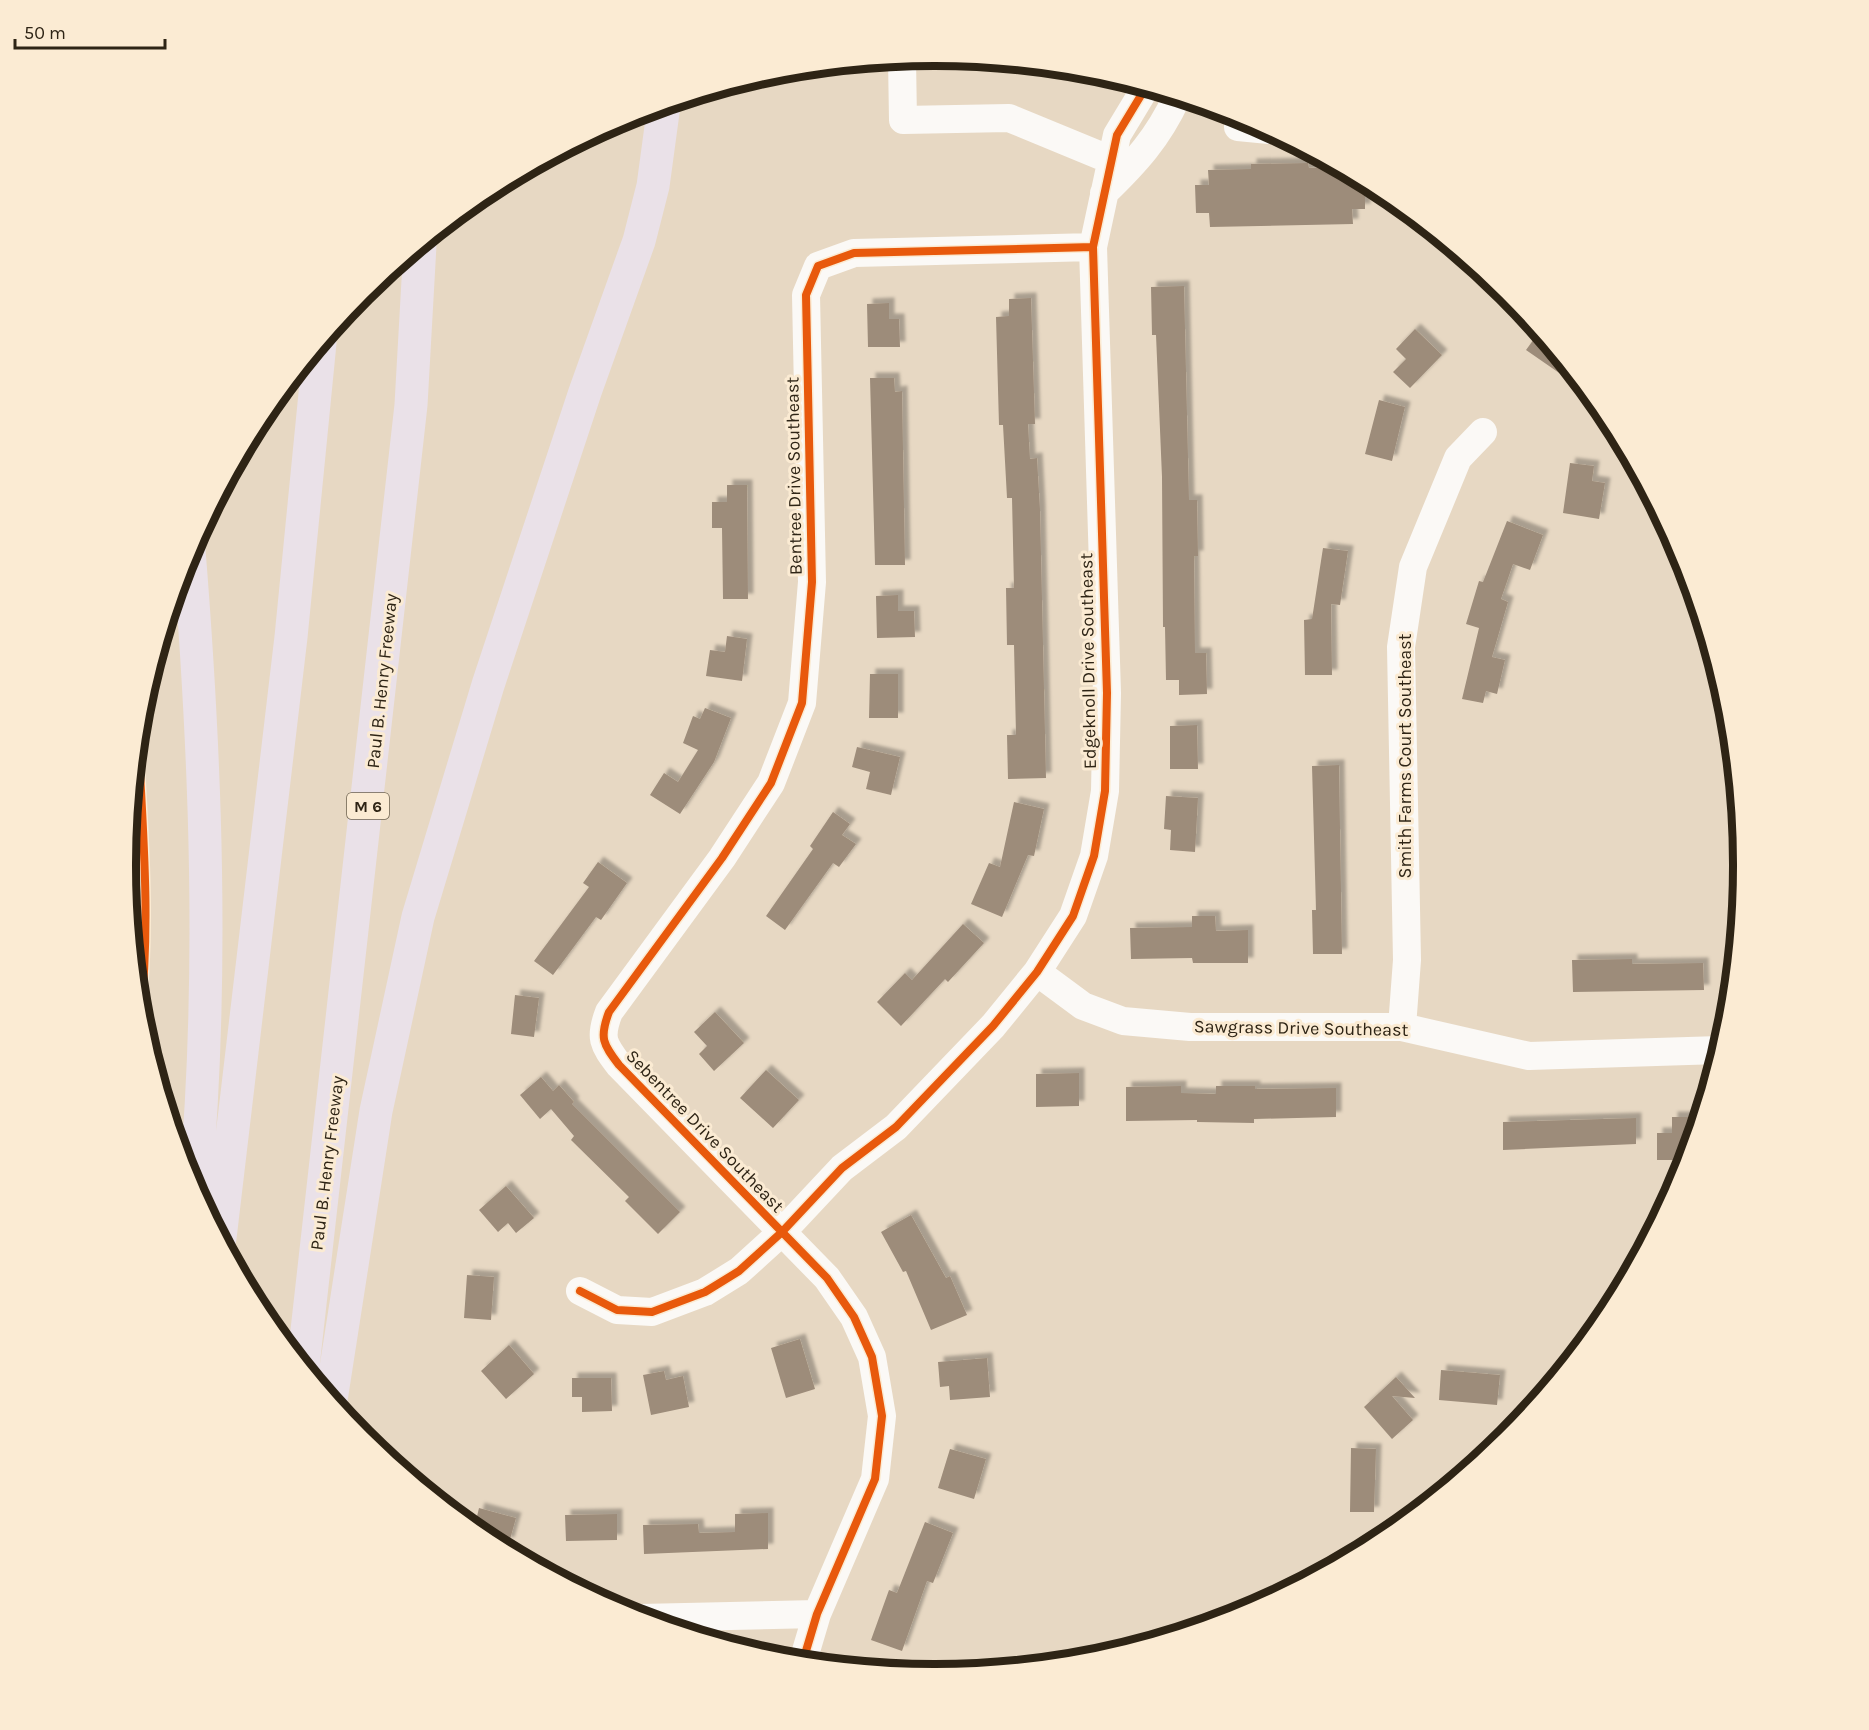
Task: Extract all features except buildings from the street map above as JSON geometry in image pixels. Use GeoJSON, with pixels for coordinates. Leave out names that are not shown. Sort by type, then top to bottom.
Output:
{"type":"FeatureCollection","features":[{"type":"Feature","properties":{"kind":"highway"},"geometry":{"type":"LineString","coordinates":[[333,1391],[376,1111],[418,917],[488,685],[585,392],[639,241],[653,186],[663,114]]}},
{"type":"Feature","properties":{"kind":"highway"},"geometry":{"type":"LineString","coordinates":[[585,392],[633,197],[639,152],[640,123]]}},
{"type":"Feature","properties":{"kind":"highway","name":"Paul B. Henry Freeway"},"geometry":{"type":"LineString","coordinates":[[304,1355],[409,428],[419,255]]}},
{"type":"Feature","properties":{"kind":"highway"},"geometry":{"type":"LineString","coordinates":[[222,1225],[291,637],[320,356]]}},
{"type":"Feature","properties":{"kind":"highway"},"geometry":{"type":"LineString","coordinates":[[191,573],[200,704],[206,893],[202,1068],[196,1171]]}},
{"type":"Feature","properties":{"kind":"street"},"geometry":{"type":"LineString","coordinates":[[902,67],[903,120],[1009,118],[1111,160]]}},
{"type":"Feature","properties":{"kind":"street","name":"Edgeknoll Drive Southeast"},"geometry":{"type":"LineString","coordinates":[[580,1291],[617,1310],[652,1312],[705,1292],[740,1271],[782,1232],[842,1168],[896,1127],[993,1026],[1037,972],[1072,916],[1094,856],[1105,791],[1107,693],[1093,247],[1117,135],[1142,93]]}},
{"type":"Feature","properties":{"kind":"street"},"geometry":{"type":"LineString","coordinates":[[1104,193],[1141,157],[1164,126],[1174,103]]}},
{"type":"Feature","properties":{"kind":"street","name":"Bentree Drive Southeast"},"geometry":{"type":"LineString","coordinates":[[670,926],[722,858],[771,783],[802,704],[812,582],[806,295],[818,266],[854,253],[1093,247]]}},
{"type":"Feature","properties":{"kind":"street","name":"Smith Farms Court Southeast"},"geometry":{"type":"LineString","coordinates":[[1402,1027],[1407,960],[1401,647],[1413,567],[1458,458],[1484,432]]}},
{"type":"Feature","properties":{"kind":"street","name":"Sebentree Drive Southeast"},"geometry":{"type":"LineString","coordinates":[[670,926],[609,1012],[602,1031],[606,1048],[782,1232]]}},
{"type":"Feature","properties":{"kind":"street","name":"Sawgrass Drive Southeast"},"geometry":{"type":"LineString","coordinates":[[1037,972],[1083,1006],[1123,1021],[1190,1027],[1402,1027],[1529,1056],[1711,1050]]}},
{"type":"Feature","properties":{"kind":"street"},"geometry":{"type":"LineString","coordinates":[[782,1232],[827,1278],[854,1317],[872,1357],[882,1416],[875,1479],[817,1614],[806,1653]]}},
{"type":"Feature","properties":{"kind":"street"},"geometry":{"type":"LineString","coordinates":[[666,1617],[817,1614]]}},
{"type":"Feature","properties":{"kind":"cycle path"},"geometry":{"type":"LineString","coordinates":[[580,1291],[617,1310],[652,1312],[705,1292],[739,1271],[782,1232],[842,1168],[896,1127],[993,1026],[1037,972],[1073,916],[1094,856],[1105,791],[1107,693],[1093,247],[1117,135],[1142,93]]}},
{"type":"Feature","properties":{"kind":"cycle path"},"geometry":{"type":"LineString","coordinates":[[805,1653],[817,1614],[875,1479],[882,1416],[872,1357],[854,1317],[827,1278],[619,1065],[606,1046],[604,1028],[609,1012],[722,858],[771,783],[802,703],[812,582],[806,295],[818,266],[854,253],[1093,247]]}},
{"type":"Feature","properties":{"kind":"cycle path"},"geometry":{"type":"LineString","coordinates":[[140,778],[146,914],[143,977]]}}]}
